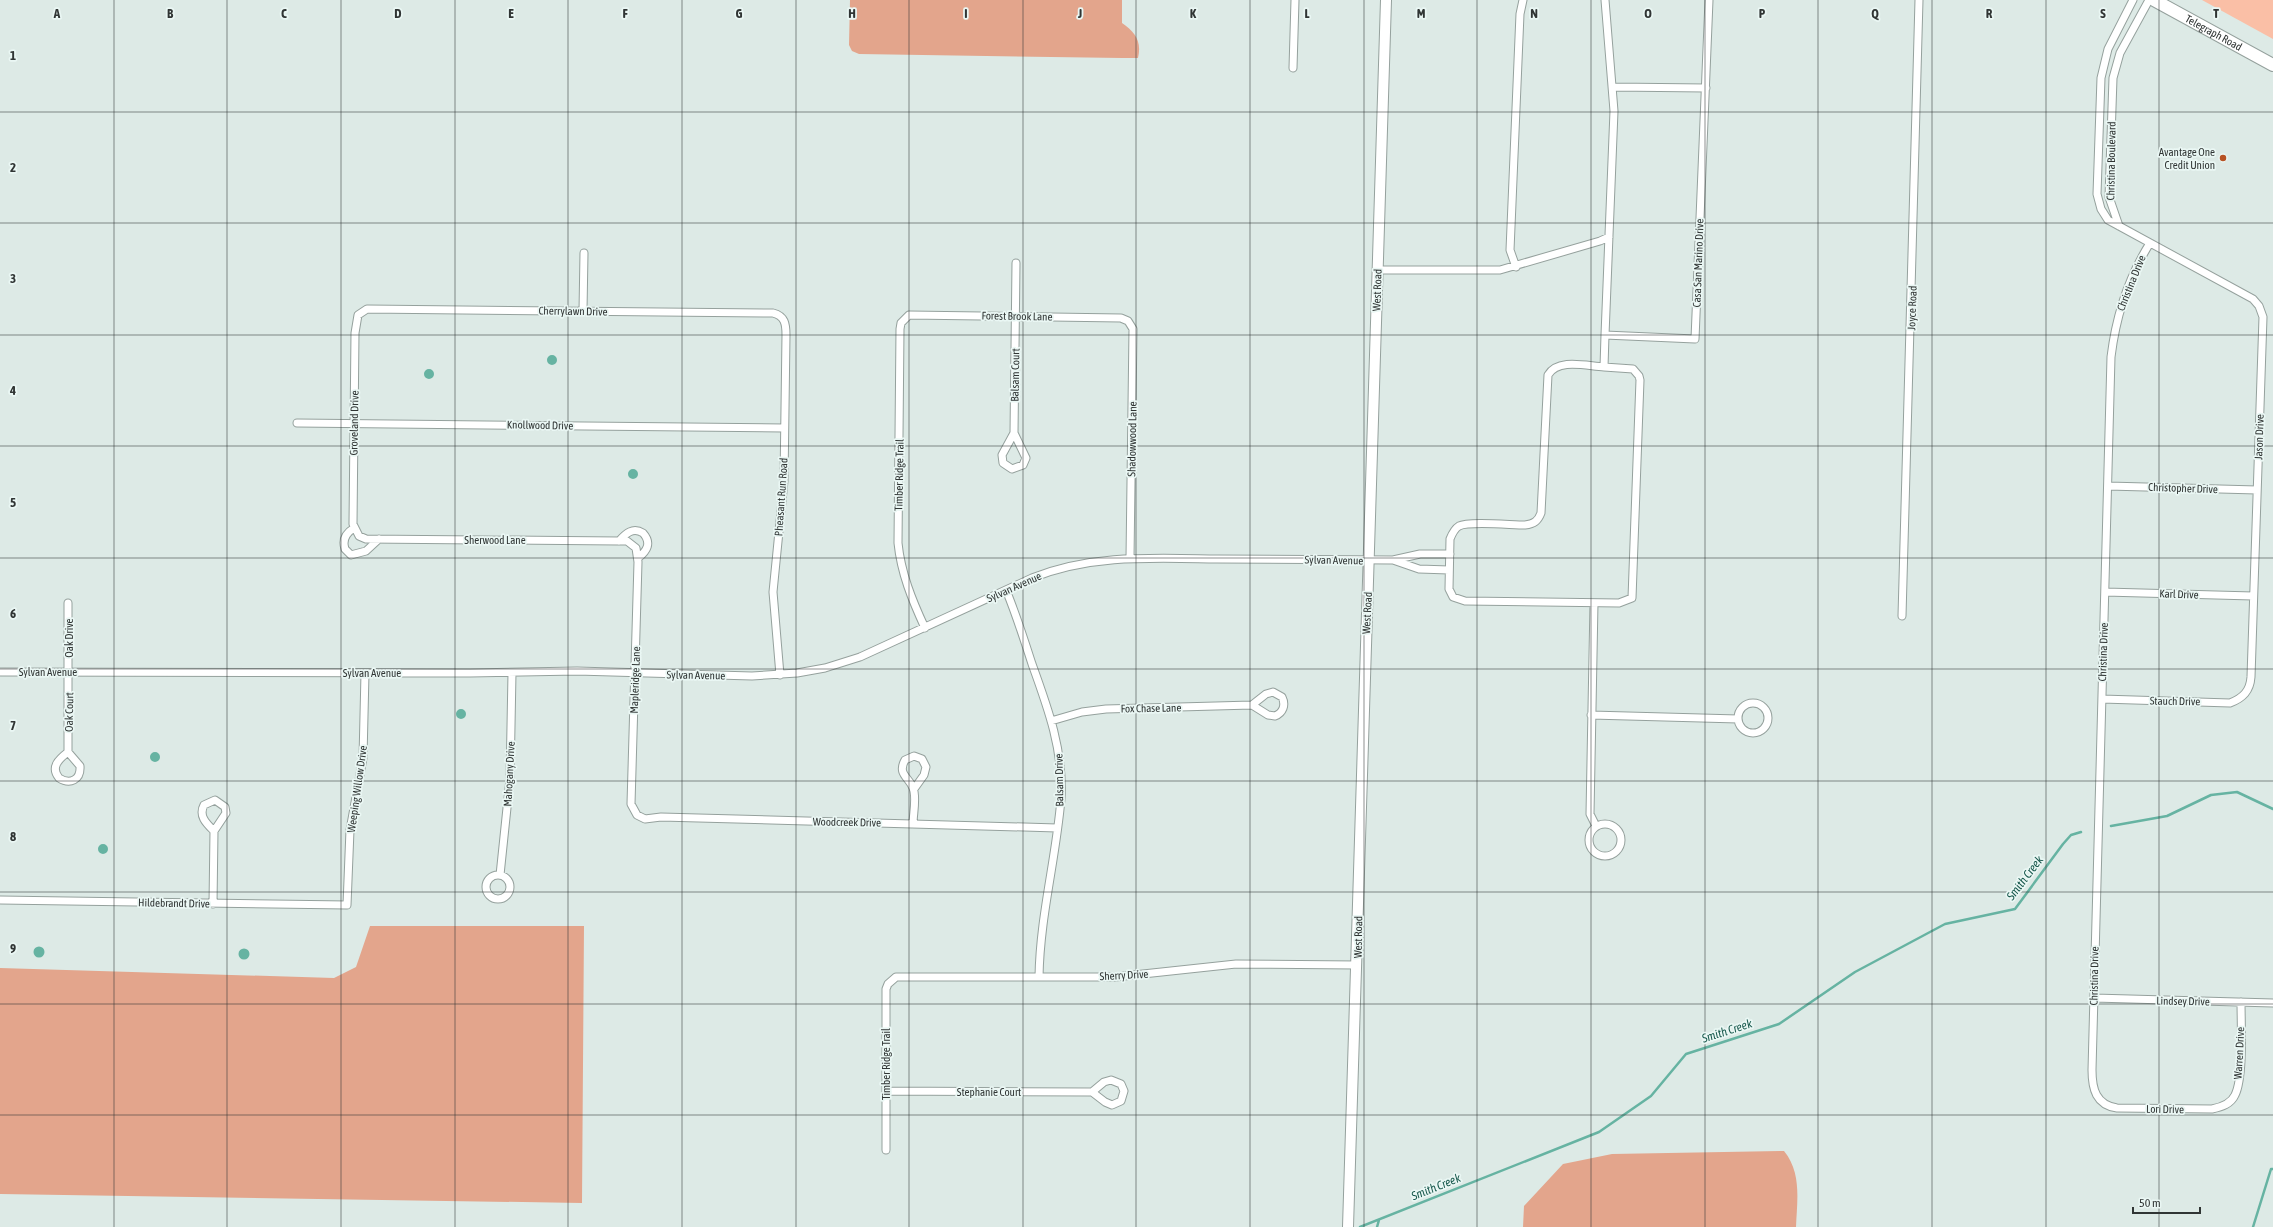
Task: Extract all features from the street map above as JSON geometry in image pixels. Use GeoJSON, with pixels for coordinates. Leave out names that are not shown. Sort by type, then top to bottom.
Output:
{"type":"FeatureCollection","features":[{"type":"Feature","properties":{"kind":"main road","name":"Telegraph Road"},"geometry":{"type":"LineString","coordinates":[[2154,0],[2273,65]]}},
{"type":"Feature","properties":{"kind":"street"},"geometry":{"type":"LineString","coordinates":[[1293,68],[1296,0]]}},
{"type":"Feature","properties":{"kind":"street","name":"West Road"},"geometry":{"type":"LineString","coordinates":[[1348,1227],[1370,560],[1386,0]]}},
{"type":"Feature","properties":{"kind":"street"},"geometry":{"type":"LineString","coordinates":[[1516,267],[1510,250],[1520,14],[1523,0]]}},
{"type":"Feature","properties":{"kind":"street"},"geometry":{"type":"LineString","coordinates":[[1604,367],[1613,87],[1605,0]]}},
{"type":"Feature","properties":{"kind":"street","name":"Casa San Marino Drive"},"geometry":{"type":"LineString","coordinates":[[1605,335],[1695,338],[1709,0]]}},
{"type":"Feature","properties":{"kind":"street","name":"Joyce Road"},"geometry":{"type":"LineString","coordinates":[[1902,616],[1919,0]]}},
{"type":"Feature","properties":{"kind":"street","name":"Christina Boulevard"},"geometry":{"type":"LineString","coordinates":[[2119,226],[2108,220],[2099,202],[2101,78],[2108,49],[2133,0]]}},
{"type":"Feature","properties":{"kind":"street","name":"Christina Boulevard"},"geometry":{"type":"LineString","coordinates":[[2119,226],[2109,197],[2113,78],[2120,53],[2149,0]]}},
{"type":"Feature","properties":{"kind":"street"},"geometry":{"type":"LineString","coordinates":[[2108,49],[2120,53]]}},
{"type":"Feature","properties":{"kind":"street"},"geometry":{"type":"LineString","coordinates":[[1613,87],[1706,88]]}},
{"type":"Feature","properties":{"kind":"street"},"geometry":{"type":"LineString","coordinates":[[2099,145],[2110,145]]}},
{"type":"Feature","properties":{"kind":"street","name":"Christina Drive"},"geometry":{"type":"LineString","coordinates":[[2101,1101],[2092,1085],[2111,357],[2114,335],[2125,293],[2150,243],[2119,226]]}},
{"type":"Feature","properties":{"kind":"street"},"geometry":{"type":"LineString","coordinates":[[1378,270],[1488,271],[1516,267],[1609,237]]}},
{"type":"Feature","properties":{"kind":"street","name":"Jason Drive"},"geometry":{"type":"LineString","coordinates":[[2150,243],[2253,299],[2261,312],[2251,683],[2245,694]]}},
{"type":"Feature","properties":{"kind":"street"},"geometry":{"type":"LineString","coordinates":[[583,311],[584,253]]}},
{"type":"Feature","properties":{"kind":"street"},"geometry":{"type":"LineString","coordinates":[[1016,263],[1016,316]]}},
{"type":"Feature","properties":{"kind":"street","name":"Cherrylawn Drive"},"geometry":{"type":"LineString","coordinates":[[360,313],[367,309],[773,313],[784,320]]}},
{"type":"Feature","properties":{"kind":"street","name":"Groveland Drive"},"geometry":{"type":"LineString","coordinates":[[355,531],[354,424],[356,320],[360,313]]}},
{"type":"Feature","properties":{"kind":"street","name":"Forest Brook Lane"},"geometry":{"type":"LineString","coordinates":[[905,318],[915,314],[1121,318],[1128,321]]}},
{"type":"Feature","properties":{"kind":"street","name":"Balsam Court"},"geometry":{"type":"LineString","coordinates":[[1014,433],[1002,455],[1004,463],[1012,469],[1023,465],[1026,458],[1014,433],[1016,316]]}},
{"type":"Feature","properties":{"kind":"street","name":"Timber Ridge Trail"},"geometry":{"type":"LineString","coordinates":[[905,318],[900,329],[898,543],[900,559],[908,589],[925,628]]}},
{"type":"Feature","properties":{"kind":"street","name":"Pheasant Run Road"},"geometry":{"type":"LineString","coordinates":[[780,674],[773,592],[783,491],[786,335],[784,320]]}},
{"type":"Feature","properties":{"kind":"street","name":"Shadowwood Lane"},"geometry":{"type":"LineString","coordinates":[[1128,321],[1133,329],[1130,558]]}},
{"type":"Feature","properties":{"kind":"street"},"geometry":{"type":"LineString","coordinates":[[1561,365],[1633,369],[1640,380],[1632,598],[1625,602],[1594,603],[1461,600],[1453,597],[1448,589],[1450,554],[1452,533],[1460,525],[1525,525],[1538,520],[1541,513],[1548,375],[1554,368],[1561,365]]}},
{"type":"Feature","properties":{"kind":"street","name":"Knollwood Drive"},"geometry":{"type":"LineString","coordinates":[[297,423],[784,428]]}},
{"type":"Feature","properties":{"kind":"street","name":"Christopher Drive"},"geometry":{"type":"LineString","coordinates":[[2108,486],[2257,490]]}},
{"type":"Feature","properties":{"kind":"street"},"geometry":{"type":"LineString","coordinates":[[619,541],[630,531],[636,530],[643,533],[648,544],[647,548],[638,558]]}},
{"type":"Feature","properties":{"kind":"street"},"geometry":{"type":"LineString","coordinates":[[355,531],[346,534],[344,540],[345,549],[351,554],[366,551],[379,539]]}},
{"type":"Feature","properties":{"kind":"street","name":"Sherwood Lane"},"geometry":{"type":"LineString","coordinates":[[355,531],[366,539],[627,541],[634,545]]}},
{"type":"Feature","properties":{"kind":"street","name":"Mapleridge Lane"},"geometry":{"type":"LineString","coordinates":[[634,545],[638,552],[638,558],[631,804],[637,815]]}},
{"type":"Feature","properties":{"kind":"street"},"geometry":{"type":"LineString","coordinates":[[1393,560],[1420,554],[1450,554]]}},
{"type":"Feature","properties":{"kind":"street","name":"Sylvan Avenue"},"geometry":{"type":"LineString","coordinates":[[0,672],[512,673],[577,671],[635,674],[780,674],[811,671],[839,664],[925,628],[1032,578],[1068,566],[1099,560],[1130,558],[1393,560]]}},
{"type":"Feature","properties":{"kind":"street"},"geometry":{"type":"LineString","coordinates":[[1393,560],[1420,569],[1449,570]]}},
{"type":"Feature","properties":{"kind":"street","name":"Balsam Drive"},"geometry":{"type":"LineString","coordinates":[[1006,590],[1051,721],[1060,764],[1061,799],[1041,929],[1039,976]]}},
{"type":"Feature","properties":{"kind":"street","name":"Karl Drive"},"geometry":{"type":"LineString","coordinates":[[2105,592],[2253,596]]}},
{"type":"Feature","properties":{"kind":"street","name":"Oak Drive"},"geometry":{"type":"LineString","coordinates":[[68,603],[69,672]]}},
{"type":"Feature","properties":{"kind":"street"},"geometry":{"type":"LineString","coordinates":[[1594,603],[1590,814],[1596,826]]}},
{"type":"Feature","properties":{"kind":"street","name":"Oak Court"},"geometry":{"type":"LineString","coordinates":[[68,752],[69,672]]}},
{"type":"Feature","properties":{"kind":"street","name":"Weeping Willow Drive"},"geometry":{"type":"LineString","coordinates":[[347,905],[350,830],[363,758],[365,673]]}},
{"type":"Feature","properties":{"kind":"street","name":"Mahogany Drive"},"geometry":{"type":"LineString","coordinates":[[500,875],[510,779],[512,673]]}},
{"type":"Feature","properties":{"kind":"street","name":"Stauch Drive"},"geometry":{"type":"LineString","coordinates":[[2102,699],[2230,702],[2237,700],[2245,694]]}},
{"type":"Feature","properties":{"kind":"street"},"geometry":{"type":"LineString","coordinates":[[1749,704],[1758,705],[1766,711],[1767,716],[1763,729],[1754,733],[1741,728],[1738,719],[1741,710],[1749,704]]}},
{"type":"Feature","properties":{"kind":"street","name":"Fox Chase Lane"},"geometry":{"type":"LineString","coordinates":[[1051,721],[1082,712],[1106,709],[1252,705]]}},
{"type":"Feature","properties":{"kind":"street"},"geometry":{"type":"LineString","coordinates":[[1591,715],[1738,719]]}},
{"type":"Feature","properties":{"kind":"street"},"geometry":{"type":"LineString","coordinates":[[913,824],[914,789]]}},
{"type":"Feature","properties":{"kind":"street","name":"Woodcreek Drive"},"geometry":{"type":"LineString","coordinates":[[637,815],[645,819],[1057,828]]}},
{"type":"Feature","properties":{"kind":"street"},"geometry":{"type":"LineString","coordinates":[[1610,825],[1618,831],[1620,846],[1612,854],[1602,856],[1592,850],[1589,839],[1590,834],[1596,826],[1610,825]]}},
{"type":"Feature","properties":{"kind":"street"},"geometry":{"type":"LineString","coordinates":[[213,904],[214,831]]}},
{"type":"Feature","properties":{"kind":"street","name":"Hildebrandt Drive"},"geometry":{"type":"LineString","coordinates":[[0,900],[347,905]]}},
{"type":"Feature","properties":{"kind":"street","name":"Sherry Drive"},"geometry":{"type":"LineString","coordinates":[[892,979],[902,976],[1123,976],[1236,964],[1357,966]]}},
{"type":"Feature","properties":{"kind":"street","name":"Timber Ridge Trail"},"geometry":{"type":"LineString","coordinates":[[886,1150],[886,989],[892,979]]}},
{"type":"Feature","properties":{"kind":"street","name":"Lindsey Drive"},"geometry":{"type":"LineString","coordinates":[[2094,998],[2273,1003]]}},
{"type":"Feature","properties":{"kind":"street","name":"Warren Drive"},"geometry":{"type":"LineString","coordinates":[[2230,1102],[2236,1094],[2239,1078],[2241,1002]]}},
{"type":"Feature","properties":{"kind":"street","name":"Stephanie Court"},"geometry":{"type":"LineString","coordinates":[[886,1091],[1092,1092]]}},
{"type":"Feature","properties":{"kind":"street","name":"Lori Drive"},"geometry":{"type":"LineString","coordinates":[[2101,1101],[2107,1106],[2117,1108],[2212,1109],[2230,1102]]}},
{"type":"Feature","properties":{"kind":"shaded area"},"geometry":{"type":"Polygon","coordinates":[[[850,0],[1122,0],[1122,23],[1131,30],[1138,42],[1138,58],[859,54],[852,51],[849,45],[850,0]]]}},
{"type":"Feature","properties":{"kind":"shaded area"},"geometry":{"type":"Polygon","coordinates":[[[2202,0],[2273,0],[2273,39],[2202,0]]]}},
{"type":"Feature","properties":{"kind":"shaded area"},"geometry":{"type":"Polygon","coordinates":[[[550,355],[554,355],[557,360],[554,365],[550,365],[547,362],[547,358],[550,355]]]}},
{"type":"Feature","properties":{"kind":"shaded area"},"geometry":{"type":"Polygon","coordinates":[[[427,369],[431,369],[434,374],[431,379],[427,379],[424,376],[424,372],[427,369]]]}},
{"type":"Feature","properties":{"kind":"shaded area"},"geometry":{"type":"Polygon","coordinates":[[[631,469],[635,469],[638,474],[635,479],[631,479],[628,476],[628,472],[631,469]]]}},
{"type":"Feature","properties":{"kind":"shaded area"},"geometry":{"type":"Polygon","coordinates":[[[459,709],[463,709],[466,714],[463,719],[459,719],[456,716],[456,712],[459,709]]]}},
{"type":"Feature","properties":{"kind":"shaded area"},"geometry":{"type":"Polygon","coordinates":[[[153,752],[157,752],[159,753],[159,761],[153,762],[150,759],[150,755],[153,752]]]}},
{"type":"Feature","properties":{"kind":"shaded area"},"geometry":{"type":"Polygon","coordinates":[[[101,844],[105,844],[107,845],[107,853],[101,854],[98,851],[98,847],[101,844]]]}},
{"type":"Feature","properties":{"kind":"shaded area"},"geometry":{"type":"Polygon","coordinates":[[[370,926],[584,926],[582,1203],[0,1194],[0,968],[334,978],[356,967],[370,926]]]}},
{"type":"Feature","properties":{"kind":"shaded area"},"geometry":{"type":"Polygon","coordinates":[[[39,946],[43,948],[45,952],[43,956],[39,958],[35,956],[33,952],[35,948],[39,946]]]}},
{"type":"Feature","properties":{"kind":"shaded area"},"geometry":{"type":"Polygon","coordinates":[[[244,948],[248,950],[250,954],[248,958],[244,960],[240,958],[238,954],[240,950],[244,948]]]}},
{"type":"Feature","properties":{"kind":"shaded area"},"geometry":{"type":"Polygon","coordinates":[[[1784,1151],[1794,1168],[1796,1178],[1796,1227],[1523,1227],[1524,1206],[1563,1164],[1612,1154],[1784,1151]]]}},
{"type":"Feature","properties":{"kind":"waterway","name":"Smith Creek"},"geometry":{"type":"LineString","coordinates":[[2111,826],[2167,816],[2211,795],[2237,792],[2273,809]]}},
{"type":"Feature","properties":{"kind":"waterway","name":"Smith Creek"},"geometry":{"type":"LineString","coordinates":[[1360,1227],[1599,1132],[1651,1096],[1686,1054],[1779,1024],[1855,972],[1945,924],[2015,909],[2063,844],[2071,835],[2081,832]]}},
{"type":"Feature","properties":{"kind":"waterway"},"geometry":{"type":"LineString","coordinates":[[2253,1227],[2271,1169],[2273,1169]]}},
{"type":"Feature","properties":{"kind":"waterway","name":"Smith Creek"},"geometry":{"type":"LineString","coordinates":[[1377,1227],[1379,1220]]}},
{"type":"Feature","properties":{"kind":"place","name":"Avantage One Credit Union"},"geometry":{"type":"Point","coordinates":[2223,158]}}]}
